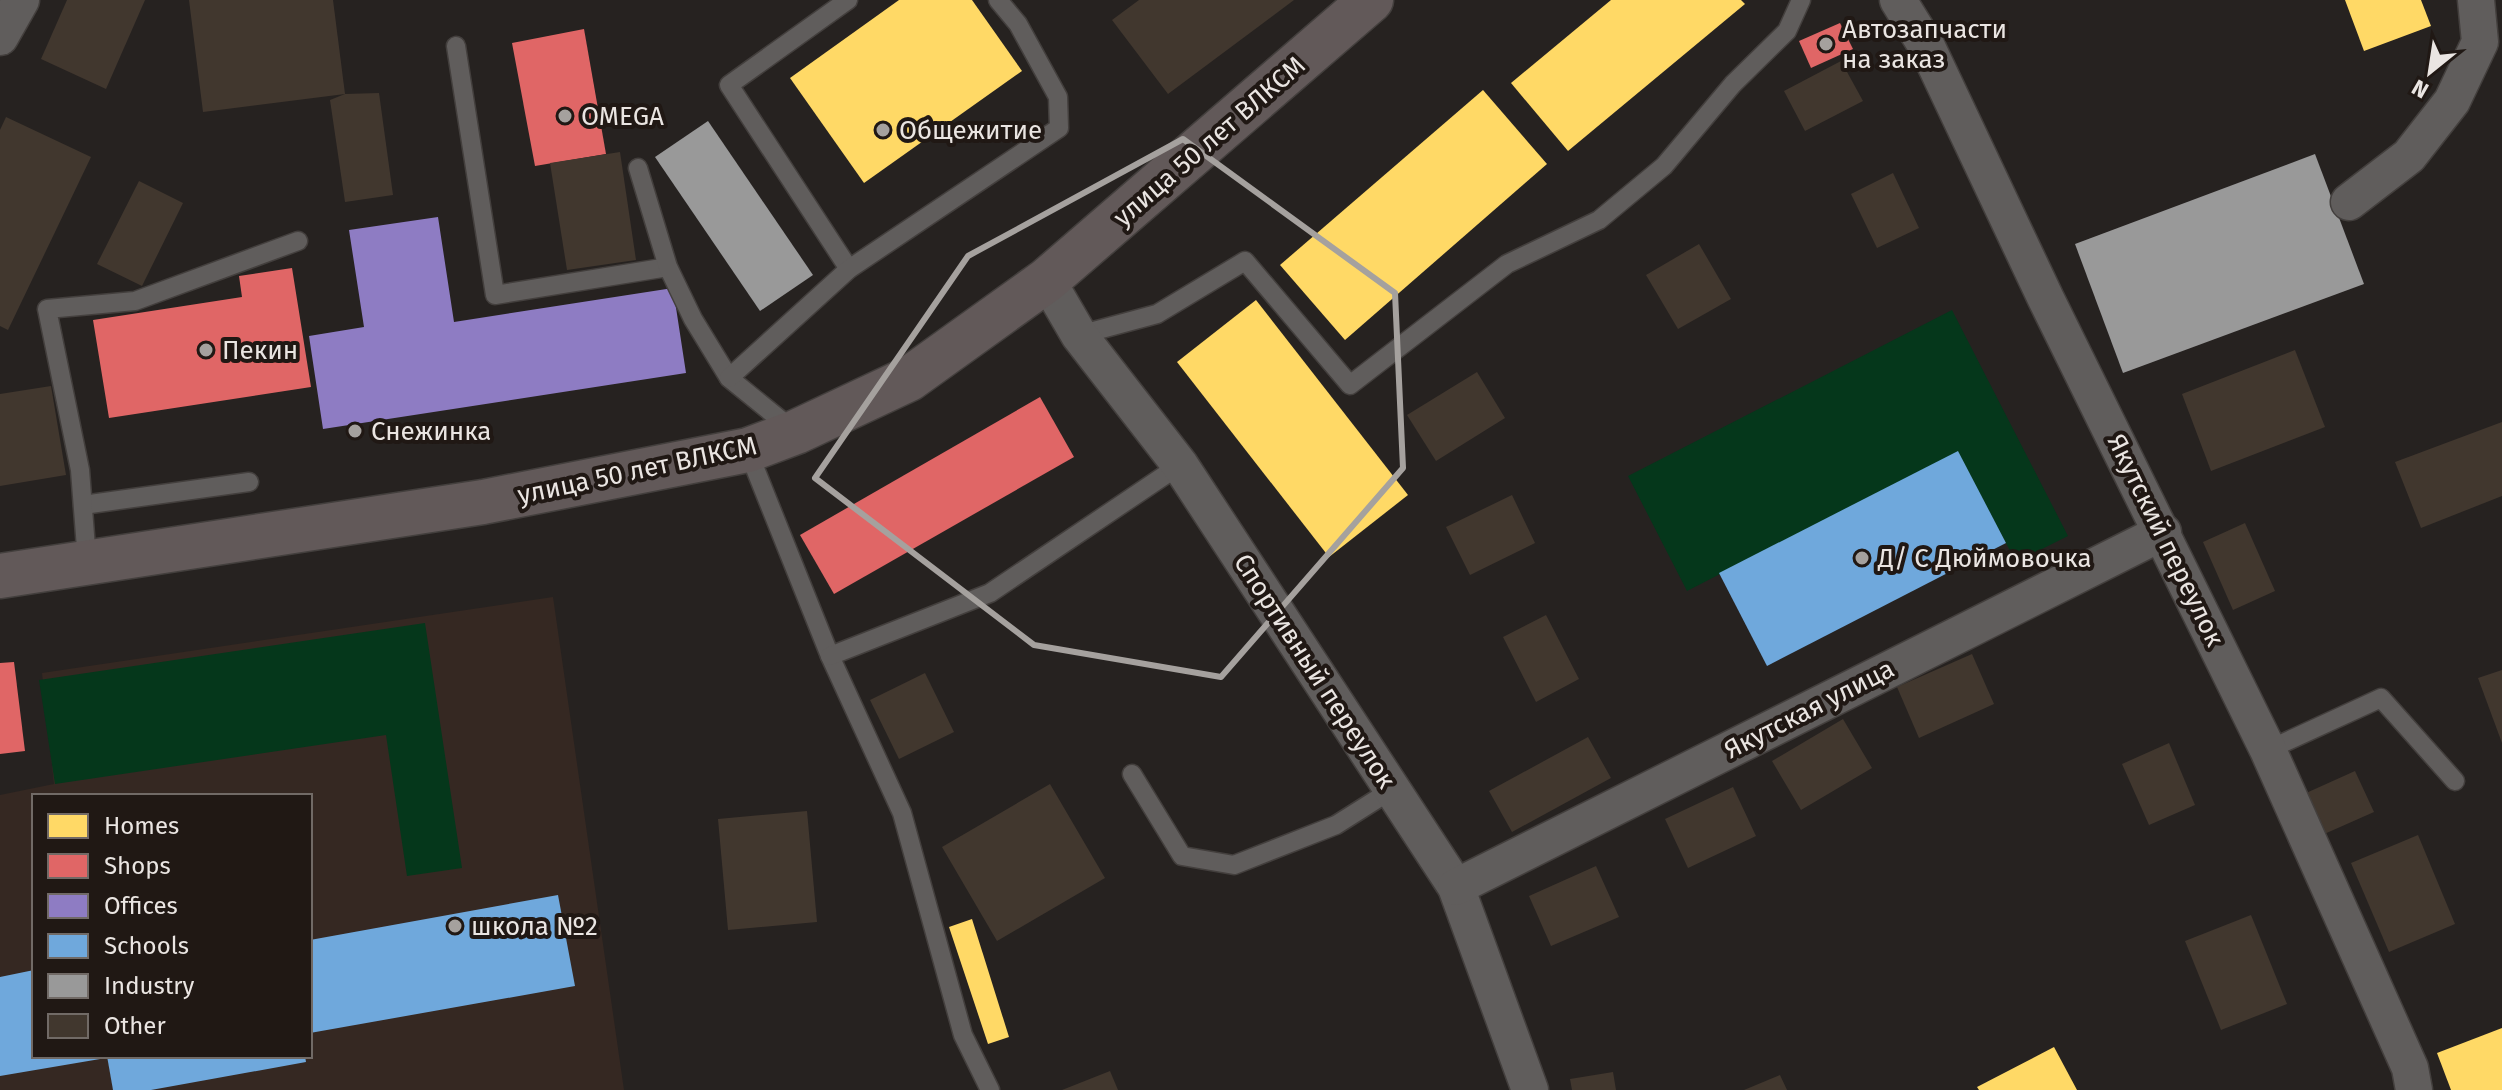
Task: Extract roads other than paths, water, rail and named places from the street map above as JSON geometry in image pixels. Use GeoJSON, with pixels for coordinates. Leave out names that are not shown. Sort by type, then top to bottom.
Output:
{"type":"FeatureCollection","features":[{"type":"Feature","properties":{"kind":"main road","name":"улица 50 лет ВЛКСМ"},"geometry":{"type":"LineString","coordinates":[[0,576],[483,502],[748,450],[796,432],[909,379],[1047,280],[1371,0]]}},
{"type":"Feature","properties":{"kind":"street"},"geometry":{"type":"LineString","coordinates":[[0,37],[21,0]]}},
{"type":"Feature","properties":{"kind":"street","name":"Якутский переулок"},"geometry":{"type":"LineString","coordinates":[[1898,0],[1927,47],[2046,299],[2268,750],[2410,1068],[2414,1090]]}},
{"type":"Feature","properties":{"kind":"street"},"geometry":{"type":"LineString","coordinates":[[2349,202],[2409,156],[2452,101],[2480,42],[2476,0]]}},
{"type":"Feature","properties":{"kind":"street","name":"Спортивный переулок"},"geometry":{"type":"LineString","coordinates":[[1047,280],[1079,335],[1180,465],[1456,887],[1530,1090]]}},
{"type":"Feature","properties":{"kind":"street","name":"Якутская улица"},"geometry":{"type":"LineString","coordinates":[[1456,887],[2163,532]]}},
{"type":"Feature","properties":{"kind":"lane"},"geometry":{"type":"LineString","coordinates":[[848,0],[729,85],[849,269]]}},
{"type":"Feature","properties":{"kind":"lane"},"geometry":{"type":"LineString","coordinates":[[729,378],[849,269],[1059,128],[1058,97],[1018,24],[998,0]]}},
{"type":"Feature","properties":{"kind":"lane"},"geometry":{"type":"LineString","coordinates":[[1079,335],[1157,314],[1245,261],[1350,385],[1507,264],[1599,220],[1664,166],[1733,84],[1787,31],[1801,0]]}},
{"type":"Feature","properties":{"kind":"lane"},"geometry":{"type":"LineString","coordinates":[[456,46],[495,295],[668,267]]}},
{"type":"Feature","properties":{"kind":"lane"},"geometry":{"type":"LineString","coordinates":[[638,168],[668,267],[693,319],[729,378],[796,432]]}},
{"type":"Feature","properties":{"kind":"lane"},"geometry":{"type":"LineString","coordinates":[[87,561],[80,470],[47,309],[135,301],[298,241]]}},
{"type":"Feature","properties":{"kind":"lane"},"geometry":{"type":"LineString","coordinates":[[748,450],[830,656],[902,813],[963,1035],[990,1090]]}},
{"type":"Feature","properties":{"kind":"lane"},"geometry":{"type":"LineString","coordinates":[[830,656],[990,593],[1180,465]]}},
{"type":"Feature","properties":{"kind":"lane"},"geometry":{"type":"LineString","coordinates":[[83,505],[249,482]]}},
{"type":"Feature","properties":{"kind":"lane"},"geometry":{"type":"LineString","coordinates":[[2268,750],[2381,698],[2455,781]]}},
{"type":"Feature","properties":{"kind":"lane"},"geometry":{"type":"LineString","coordinates":[[1132,774],[1182,856],[1234,865],[1336,825],[1393,789]]}},
{"type":"Feature","properties":{"kind":"place","name":"Автозапчасти на заказ"},"geometry":{"type":"Point","coordinates":[1826,44]}},
{"type":"Feature","properties":{"kind":"place","name":"OMEGA"},"geometry":{"type":"Point","coordinates":[565,116]}},
{"type":"Feature","properties":{"kind":"place","name":"Общежитие"},"geometry":{"type":"Point","coordinates":[883,130]}},
{"type":"Feature","properties":{"kind":"place","name":"Пекин"},"geometry":{"type":"Point","coordinates":[206,350]}},
{"type":"Feature","properties":{"kind":"place","name":"Снежинка"},"geometry":{"type":"Point","coordinates":[355,431]}},
{"type":"Feature","properties":{"kind":"place","name":"Д/ С Дюймовочка"},"geometry":{"type":"Point","coordinates":[1862,558]}},
{"type":"Feature","properties":{"kind":"place","name":"школа №2"},"geometry":{"type":"Point","coordinates":[455,926]}}]}
